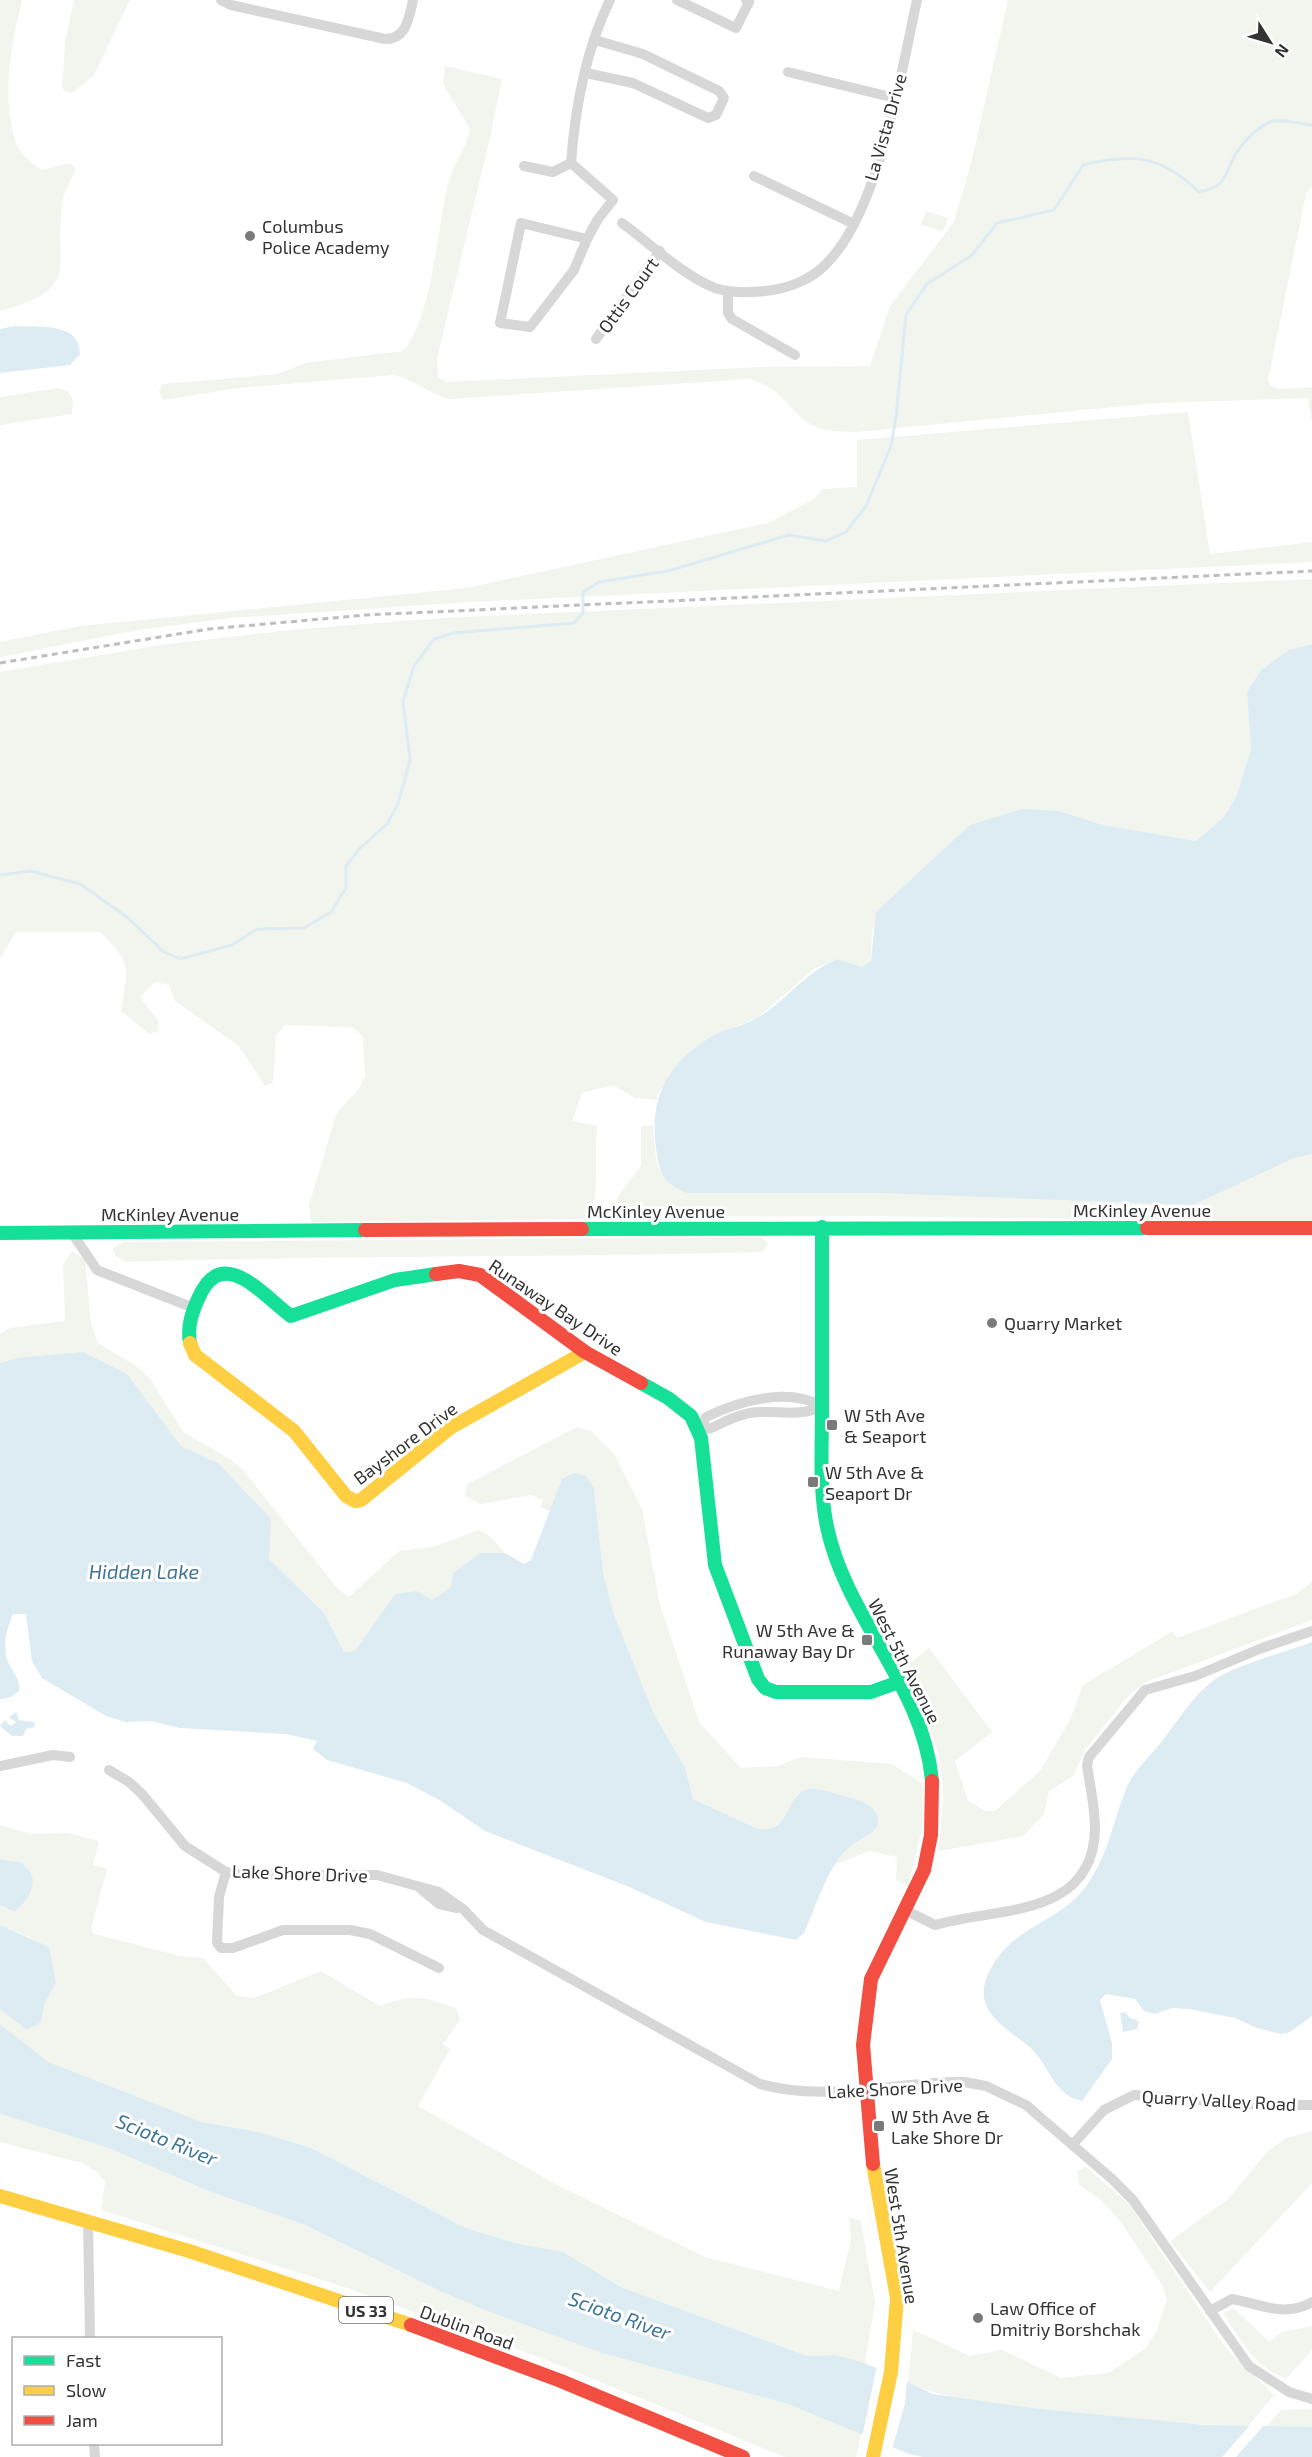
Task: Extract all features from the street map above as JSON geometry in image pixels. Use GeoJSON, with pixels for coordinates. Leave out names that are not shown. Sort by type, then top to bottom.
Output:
{"type":"FeatureCollection","features":[{"type":"Feature","properties":{"kind":"main road","name":"McKinley Avenue"},"geometry":{"type":"LineString","coordinates":[[0,1233],[822,1227],[1312,1228]]}},
{"type":"Feature","properties":{"kind":"main road","name":"West 5th Avenue"},"geometry":{"type":"LineString","coordinates":[[822,1227],[822,1478],[831,1545],[846,1584],[899,1682],[925,1743],[933,1797],[931,1835],[924,1870],[885,1946],[871,1979],[863,2045],[865,2089],[875,2183],[897,2298],[887,2402],[873,2457]]}},
{"type":"Feature","properties":{"kind":"main road","name":"Runaway Bay Drive"},"geometry":{"type":"LineString","coordinates":[[194,1308],[201,1286],[207,1277],[216,1271],[229,1271],[240,1277],[291,1316],[395,1280],[470,1271],[480,1275],[585,1352],[686,1410],[700,1427],[714,1565],[758,1679],[765,1688],[776,1692],[871,1692],[899,1682]]}},
{"type":"Feature","properties":{"kind":"main road","name":"Bayshore Drive"},"geometry":{"type":"LineString","coordinates":[[194,1308],[188,1329],[188,1339],[195,1354],[294,1431],[346,1496],[355,1502],[361,1500],[450,1428],[585,1352]]}},
{"type":"Feature","properties":{"kind":"main road","name":"Dublin Road"},"geometry":{"type":"LineString","coordinates":[[0,2196],[88,2220],[247,2269],[455,2341],[570,2384],[742,2457]]}},
{"type":"Feature","properties":{"kind":"street"},"geometry":{"type":"LineString","coordinates":[[221,0],[231,5],[385,39],[399,36],[405,30],[413,0]]}},
{"type":"Feature","properties":{"kind":"street"},"geometry":{"type":"LineString","coordinates":[[571,163],[573,130],[586,73],[600,19],[610,0]]}},
{"type":"Feature","properties":{"kind":"street"},"geometry":{"type":"LineString","coordinates":[[677,0],[736,28],[749,2],[746,0]]}},
{"type":"Feature","properties":{"kind":"street","name":"La Vista Drive"},"geometry":{"type":"LineString","coordinates":[[622,223],[707,285],[728,291],[774,290],[800,281],[824,266],[834,256],[854,224],[880,158],[918,0]]}},
{"type":"Feature","properties":{"kind":"street"},"geometry":{"type":"LineString","coordinates":[[586,73],[633,83],[708,118],[716,115],[724,98],[719,92],[643,54],[595,40]]}},
{"type":"Feature","properties":{"kind":"street"},"geometry":{"type":"LineString","coordinates":[[788,72],[895,98]]}},
{"type":"Feature","properties":{"kind":"street"},"geometry":{"type":"LineString","coordinates":[[524,166],[553,172],[571,163]]}},
{"type":"Feature","properties":{"kind":"street"},"geometry":{"type":"LineString","coordinates":[[571,163],[613,200],[598,219],[574,270],[530,327],[500,323],[521,223],[587,239]]}},
{"type":"Feature","properties":{"kind":"street"},"geometry":{"type":"LineString","coordinates":[[754,176],[854,224]]}},
{"type":"Feature","properties":{"kind":"street","name":"Ottis Court"},"geometry":{"type":"LineString","coordinates":[[596,339],[660,251]]}},
{"type":"Feature","properties":{"kind":"street"},"geometry":{"type":"LineString","coordinates":[[728,291],[728,313],[732,319],[795,355]]}},
{"type":"Feature","properties":{"kind":"street"},"geometry":{"type":"LineString","coordinates":[[72,1233],[97,1270],[194,1308]]}},
{"type":"Feature","properties":{"kind":"street"},"geometry":{"type":"LineString","coordinates":[[700,1427],[709,1429],[756,1412],[809,1413],[822,1406]]}},
{"type":"Feature","properties":{"kind":"street"},"geometry":{"type":"LineString","coordinates":[[905,1910],[936,1926],[956,1919],[1036,1905],[1055,1899],[1083,1870],[1094,1841],[1094,1818],[1087,1761],[1134,1699],[1154,1686],[1195,1676],[1262,1648],[1312,1631]]}},
{"type":"Feature","properties":{"kind":"street"},"geometry":{"type":"LineString","coordinates":[[0,1766],[53,1755],[70,1757]]}},
{"type":"Feature","properties":{"kind":"street","name":"Lake Shore Drive"},"geometry":{"type":"LineString","coordinates":[[108,1770],[142,1794],[185,1846],[226,1872],[248,1875],[354,1873],[377,1875],[420,1889],[439,1904],[463,1909],[491,1935],[746,2078],[793,2091],[865,2089],[952,2082],[986,2086],[1026,2105],[1073,2144],[1133,2200],[1187,2274],[1239,2354],[1260,2375],[1288,2392],[1312,2399]]}},
{"type":"Feature","properties":{"kind":"street"},"geometry":{"type":"LineString","coordinates":[[226,1872],[219,1897],[217,1943],[221,1948],[233,1948],[283,1930],[360,1931],[439,1968]]}},
{"type":"Feature","properties":{"kind":"street","name":"Quarry Valley Road"},"geometry":{"type":"LineString","coordinates":[[1073,2144],[1104,2110],[1134,2095],[1265,2105],[1312,2105]]}},
{"type":"Feature","properties":{"kind":"street"},"geometry":{"type":"LineString","coordinates":[[88,2220],[90,2337]]}},
{"type":"Feature","properties":{"kind":"street"},"geometry":{"type":"LineString","coordinates":[[1210,2311],[1232,2300],[1281,2311],[1294,2310],[1312,2302]]}},
{"type":"Feature","properties":{"kind":"shaded area"},"geometry":{"type":"Polygon","coordinates":[[[0,0],[22,0],[11,53],[8,90],[16,143],[20,151],[41,170],[71,163],[75,169],[63,199],[59,272],[55,283],[44,293],[27,302],[0,311],[0,0]]]}},
{"type":"Feature","properties":{"kind":"shaded area"},"geometry":{"type":"Polygon","coordinates":[[[74,0],[130,0],[94,75],[72,93],[62,88],[65,42],[74,0]]]}},
{"type":"Feature","properties":{"kind":"shaded area"},"geometry":{"type":"Polygon","coordinates":[[[1008,0],[1312,0],[1312,185],[1306,194],[1268,380],[1271,386],[1281,389],[1312,387],[1312,423],[1308,398],[1155,403],[856,432],[838,431],[810,424],[777,393],[749,379],[450,399],[393,375],[238,388],[163,400],[159,391],[163,384],[278,374],[305,363],[403,351],[413,337],[427,296],[448,184],[470,129],[443,84],[445,66],[502,79],[437,358],[438,377],[446,382],[765,367],[870,366],[890,306],[954,222],[972,160],[1008,0]]]}},
{"type":"Feature","properties":{"kind":"shaded area"},"geometry":{"type":"Polygon","coordinates":[[[926,211],[948,218],[943,231],[921,225],[926,211]]]}},
{"type":"Feature","properties":{"kind":"shaded area"},"geometry":{"type":"Polygon","coordinates":[[[59,388],[68,391],[73,400],[72,414],[0,425],[0,397],[59,388]]]}},
{"type":"Feature","properties":{"kind":"shaded area"},"geometry":{"type":"Polygon","coordinates":[[[1188,412],[1210,554],[1312,542],[1312,562],[470,602],[230,618],[138,630],[0,657],[0,642],[81,626],[466,588],[768,523],[814,499],[822,489],[857,487],[857,440],[1188,412]]]}},
{"type":"Feature","properties":{"kind":"shaded area"},"geometry":{"type":"Polygon","coordinates":[[[1312,579],[1312,644],[1289,650],[1261,670],[1247,692],[1251,750],[1236,797],[1224,817],[1196,841],[1103,825],[1059,811],[872,929],[871,961],[862,967],[837,959],[814,969],[757,1018],[714,1035],[679,1063],[658,1093],[657,1100],[635,1098],[613,1085],[582,1093],[572,1121],[597,1126],[594,1203],[592,1213],[584,1219],[311,1222],[309,1205],[337,1112],[358,1090],[365,1077],[363,1037],[353,1027],[284,1025],[276,1036],[273,1082],[265,1086],[239,1046],[175,1001],[169,985],[155,982],[140,997],[159,1022],[158,1031],[149,1034],[121,1011],[126,967],[118,952],[100,932],[16,932],[0,958],[0,672],[160,645],[300,629],[442,618],[1312,579]]]}},
{"type":"Feature","properties":{"kind":"shaded area"},"geometry":{"type":"Polygon","coordinates":[[[653,1125],[656,1157],[661,1173],[675,1187],[686,1193],[881,1193],[1312,1154],[1312,1222],[875,1216],[624,1217],[614,1207],[619,1195],[641,1166],[641,1126],[653,1125]]]}},
{"type":"Feature","properties":{"kind":"shaded area"},"geometry":{"type":"Polygon","coordinates":[[[762,1237],[768,1245],[762,1252],[682,1254],[125,1262],[115,1255],[113,1248],[123,1242],[762,1237]]]}},
{"type":"Feature","properties":{"kind":"shaded area"},"geometry":{"type":"Polygon","coordinates":[[[72,1251],[85,1259],[91,1324],[98,1343],[136,1366],[151,1380],[183,1432],[230,1459],[243,1470],[338,1589],[349,1597],[399,1551],[433,1547],[479,1530],[490,1536],[505,1553],[480,1553],[453,1573],[451,1587],[432,1600],[395,1594],[355,1651],[344,1652],[324,1613],[269,1559],[218,1463],[181,1446],[127,1374],[17,1358],[0,1363],[0,1334],[10,1328],[65,1321],[63,1265],[72,1251]]]}},
{"type":"Feature","properties":{"kind":"shaded area"},"geometry":{"type":"Polygon","coordinates":[[[577,1427],[591,1431],[614,1454],[642,1509],[660,1605],[699,1722],[741,1768],[778,1766],[801,1757],[892,1764],[923,1784],[922,1828],[908,1886],[896,1880],[897,1857],[869,1851],[834,1865],[851,1845],[875,1830],[878,1822],[797,1794],[779,1824],[766,1829],[758,1829],[693,1799],[685,1768],[654,1714],[614,1615],[603,1572],[594,1488],[562,1479],[551,1512],[540,1507],[543,1500],[531,1495],[480,1504],[465,1495],[467,1484],[577,1427]]]}},
{"type":"Feature","properties":{"kind":"shaded area"},"geometry":{"type":"Polygon","coordinates":[[[1312,1582],[1312,1620],[1146,1682],[1128,1696],[1085,1750],[1073,1776],[1049,1791],[1044,1814],[1023,1836],[939,1851],[943,1795],[940,1762],[927,1721],[901,1670],[929,1648],[992,1732],[955,1761],[968,1801],[985,1811],[995,1811],[1040,1771],[1070,1720],[1083,1685],[1173,1631],[1177,1638],[1296,1594],[1312,1582]]]}},
{"type":"Feature","properties":{"kind":"shaded area"},"geometry":{"type":"Polygon","coordinates":[[[0,1825],[31,1834],[68,1833],[99,1841],[93,1865],[107,1869],[91,1929],[94,1934],[180,1956],[203,1958],[237,1996],[254,1998],[321,1971],[380,2006],[402,1999],[418,1998],[456,2008],[460,2020],[443,2044],[450,2049],[418,2106],[559,2186],[705,2257],[839,2291],[851,2239],[849,2217],[861,2221],[875,2303],[865,2363],[836,2355],[807,2356],[621,2287],[563,2252],[515,2243],[466,2228],[311,2148],[259,2132],[202,2122],[47,2062],[0,2024],[0,2009],[41,2022],[45,2003],[56,1983],[31,1938],[0,1925],[0,1905],[15,1912],[0,1859],[0,1825]]]}},
{"type":"Feature","properties":{"kind":"shaded area"},"geometry":{"type":"Polygon","coordinates":[[[0,2114],[106,2147],[211,2192],[305,2225],[438,2290],[602,2353],[788,2404],[861,2434],[856,2457],[785,2457],[544,2359],[344,2287],[101,2210],[105,2182],[97,2172],[82,2163],[0,2142],[0,2114]]]}},
{"type":"Feature","properties":{"kind":"shaded area"},"geometry":{"type":"Polygon","coordinates":[[[1312,2131],[1312,2183],[1210,2292],[1170,2241],[1228,2199],[1267,2152],[1286,2138],[1312,2131]]]}},
{"type":"Feature","properties":{"kind":"shaded area"},"geometry":{"type":"Polygon","coordinates":[[[1086,2167],[1129,2204],[1225,2347],[1274,2395],[1248,2426],[1159,2421],[988,2403],[947,2396],[908,2383],[913,2330],[970,2356],[1002,2350],[1061,2378],[1109,2373],[1146,2348],[1157,2330],[1167,2299],[1163,2286],[1121,2222],[1101,2200],[1079,2185],[1077,2171],[1086,2167]]]}},
{"type":"Feature","properties":{"kind":"shaded area"},"geometry":{"type":"Polygon","coordinates":[[[1234,2308],[1269,2342],[1282,2332],[1312,2326],[1312,2350],[1286,2379],[1265,2367],[1249,2352],[1223,2313],[1234,2308]]]}},
{"type":"Feature","properties":{"kind":"shaded area"},"geometry":{"type":"Polygon","coordinates":[[[1312,2409],[1312,2427],[1266,2427],[1281,2410],[1312,2409]]]}},
{"type":"Feature","properties":{"kind":"water"},"geometry":{"type":"Polygon","coordinates":[[[15,326],[46,327],[66,331],[78,343],[80,354],[70,365],[0,373],[0,329],[15,326]]]}},
{"type":"Feature","properties":{"kind":"water"},"geometry":{"type":"Polygon","coordinates":[[[1312,644],[1312,1154],[1294,1158],[1193,1205],[881,1193],[686,1193],[667,1181],[659,1165],[656,1148],[656,1112],[659,1097],[674,1069],[698,1045],[714,1035],[757,1018],[824,965],[837,959],[862,967],[871,961],[876,912],[970,825],[1022,809],[1059,811],[1103,825],[1196,841],[1224,817],[1236,797],[1251,750],[1247,692],[1261,670],[1289,650],[1312,644]]]}},
{"type":"Feature","properties":{"kind":"water","name":"Hidden Lake"},"geometry":{"type":"Polygon","coordinates":[[[83,1352],[127,1374],[181,1446],[218,1463],[271,1519],[269,1559],[324,1613],[344,1652],[355,1651],[395,1594],[417,1591],[432,1600],[451,1587],[453,1573],[480,1553],[505,1553],[524,1564],[531,1560],[562,1479],[574,1473],[586,1476],[594,1488],[603,1572],[614,1615],[654,1714],[685,1768],[693,1799],[758,1829],[769,1829],[777,1825],[783,1820],[800,1793],[808,1789],[825,1791],[861,1801],[871,1807],[878,1817],[875,1829],[852,1845],[836,1863],[804,1933],[796,1940],[706,1922],[627,1886],[485,1831],[441,1801],[407,1783],[327,1760],[313,1749],[317,1741],[286,1734],[180,1728],[151,1721],[126,1722],[106,1716],[42,1678],[32,1661],[26,1614],[13,1614],[5,1650],[17,1677],[19,1691],[11,1697],[0,1699],[0,1363],[17,1358],[83,1352]]]}},
{"type":"Feature","properties":{"kind":"water"},"geometry":{"type":"Polygon","coordinates":[[[1312,1642],[1312,2016],[1290,2032],[1281,2034],[1257,2028],[1235,2018],[1189,2009],[1172,2008],[1155,2014],[1144,2011],[1135,1999],[1106,1994],[1100,2000],[1112,2043],[1112,2059],[1082,2101],[1072,2098],[1057,2085],[1034,2052],[991,2014],[984,1995],[985,1983],[990,1970],[1000,1954],[1012,1942],[1064,1908],[1087,1885],[1105,1850],[1132,1777],[1204,1689],[1222,1675],[1233,1670],[1312,1642]]]}},
{"type":"Feature","properties":{"kind":"water"},"geometry":{"type":"Polygon","coordinates":[[[16,1712],[19,1720],[34,1722],[35,1727],[26,1729],[23,1736],[12,1736],[0,1726],[5,1720],[11,1726],[16,1722],[9,1717],[16,1712]]]}},
{"type":"Feature","properties":{"kind":"water"},"geometry":{"type":"Polygon","coordinates":[[[0,1859],[23,1864],[32,1876],[33,1883],[29,1895],[15,1912],[0,1905],[0,1859]]]}},
{"type":"Feature","properties":{"kind":"water"},"geometry":{"type":"Polygon","coordinates":[[[0,1925],[49,1947],[56,1983],[45,2003],[41,2022],[27,2030],[0,2009],[0,1925]]]}},
{"type":"Feature","properties":{"kind":"water"},"geometry":{"type":"Polygon","coordinates":[[[1125,2012],[1130,2018],[1139,2021],[1137,2029],[1123,2032],[1120,2013],[1125,2012]]]}},
{"type":"Feature","properties":{"kind":"water","name":"Scioto River"},"geometry":{"type":"Polygon","coordinates":[[[0,2024],[48,2062],[202,2122],[259,2132],[311,2148],[466,2228],[515,2243],[563,2252],[621,2287],[807,2356],[836,2355],[865,2363],[933,2394],[1031,2408],[1205,2425],[1312,2427],[1312,2457],[923,2457],[909,2454],[788,2404],[602,2353],[485,2310],[438,2290],[305,2225],[211,2192],[106,2147],[0,2114],[0,2024]]]}},
{"type":"Feature","properties":{"kind":"pier"},"geometry":{"type":"Polygon","coordinates":[[[877,2365],[907,2379],[905,2404],[892,2449],[862,2438],[877,2365]]]}},
{"type":"Feature","properties":{"kind":"pier"},"geometry":{"type":"Polygon","coordinates":[[[1251,2424],[1265,2424],[1236,2457],[1222,2457],[1251,2424]]]}},
{"type":"Feature","properties":{"kind":"waterway"},"geometry":{"type":"LineString","coordinates":[[0,875],[31,871],[80,884],[127,917],[164,952],[180,959],[232,945],[257,929],[304,928],[331,912],[346,888],[346,866],[359,849],[387,824],[398,804],[410,760],[403,701],[414,666],[434,639],[453,633],[574,623],[583,613],[583,592],[599,582],[668,571],[789,535],[826,541],[846,532],[866,506],[891,446],[906,315],[927,284],[972,255],[997,223],[1054,210],[1083,165],[1117,159],[1146,160],[1172,170],[1199,192],[1219,184],[1240,148],[1254,133],[1270,122],[1312,125]]}},
{"type":"Feature","properties":{"kind":"railway"},"geometry":{"type":"LineString","coordinates":[[0,663],[209,629],[366,615],[1312,571]]}},
{"type":"Feature","properties":{"kind":"traffic: fast"},"geometry":{"type":"LineString","coordinates":[[822,1227],[822,1468],[827,1527],[850,1592],[915,1714],[926,1747],[932,1781]]}},
{"type":"Feature","properties":{"kind":"traffic: fast"},"geometry":{"type":"LineString","coordinates":[[582,1229],[1147,1228]]}},
{"type":"Feature","properties":{"kind":"traffic: fast"},"geometry":{"type":"LineString","coordinates":[[0,1233],[365,1230]]}},
{"type":"Feature","properties":{"kind":"traffic: fast"},"geometry":{"type":"LineString","coordinates":[[190,1343],[190,1325],[196,1303],[209,1282],[219,1275],[231,1274],[243,1279],[291,1316],[395,1280],[436,1274]]}},
{"type":"Feature","properties":{"kind":"traffic: fast"},"geometry":{"type":"LineString","coordinates":[[641,1383],[668,1398],[691,1416],[701,1438],[715,1565],[758,1679],[765,1688],[776,1692],[871,1692],[899,1682]]}},
{"type":"Feature","properties":{"kind":"traffic: slow"},"geometry":{"type":"LineString","coordinates":[[190,1343],[195,1355],[294,1431],[346,1496],[355,1501],[361,1500],[450,1428],[585,1352]]}},
{"type":"Feature","properties":{"kind":"traffic: slow"},"geometry":{"type":"LineString","coordinates":[[873,2164],[897,2298],[891,2372],[873,2457]]}},
{"type":"Feature","properties":{"kind":"traffic: slow"},"geometry":{"type":"LineString","coordinates":[[0,2196],[189,2251],[411,2325]]}},
{"type":"Feature","properties":{"kind":"traffic: jam"},"geometry":{"type":"LineString","coordinates":[[1147,1228],[1312,1228]]}},
{"type":"Feature","properties":{"kind":"traffic: jam"},"geometry":{"type":"LineString","coordinates":[[365,1230],[582,1229]]}},
{"type":"Feature","properties":{"kind":"traffic: jam"},"geometry":{"type":"LineString","coordinates":[[436,1274],[459,1271],[480,1275],[585,1352],[641,1383]]}},
{"type":"Feature","properties":{"kind":"traffic: jam"},"geometry":{"type":"LineString","coordinates":[[873,2164],[863,2045],[871,1979],[924,1870],[931,1835],[932,1781]]}},
{"type":"Feature","properties":{"kind":"traffic: jam"},"geometry":{"type":"LineString","coordinates":[[411,2325],[561,2381],[743,2457]]}},
{"type":"Feature","properties":{"kind":"place","name":"Columbus Police Academy"},"geometry":{"type":"Point","coordinates":[250,236]}},
{"type":"Feature","properties":{"kind":"place","name":"Quarry Market"},"geometry":{"type":"Point","coordinates":[992,1323]}},
{"type":"Feature","properties":{"kind":"place","name":"W 5th Ave & Seaport"},"geometry":{"type":"Point","coordinates":[832,1425]}},
{"type":"Feature","properties":{"kind":"place","name":"W 5th Ave & Seaport Dr"},"geometry":{"type":"Point","coordinates":[813,1482]}},
{"type":"Feature","properties":{"kind":"place","name":"W 5th Ave & Runaway Bay Dr"},"geometry":{"type":"Point","coordinates":[867,1640]}},
{"type":"Feature","properties":{"kind":"place","name":"W 5th Ave & Lake Shore Dr"},"geometry":{"type":"Point","coordinates":[879,2126]}},
{"type":"Feature","properties":{"kind":"place","name":"Law Office of Dmitriy Borshchak"},"geometry":{"type":"Point","coordinates":[978,2318]}}]}
